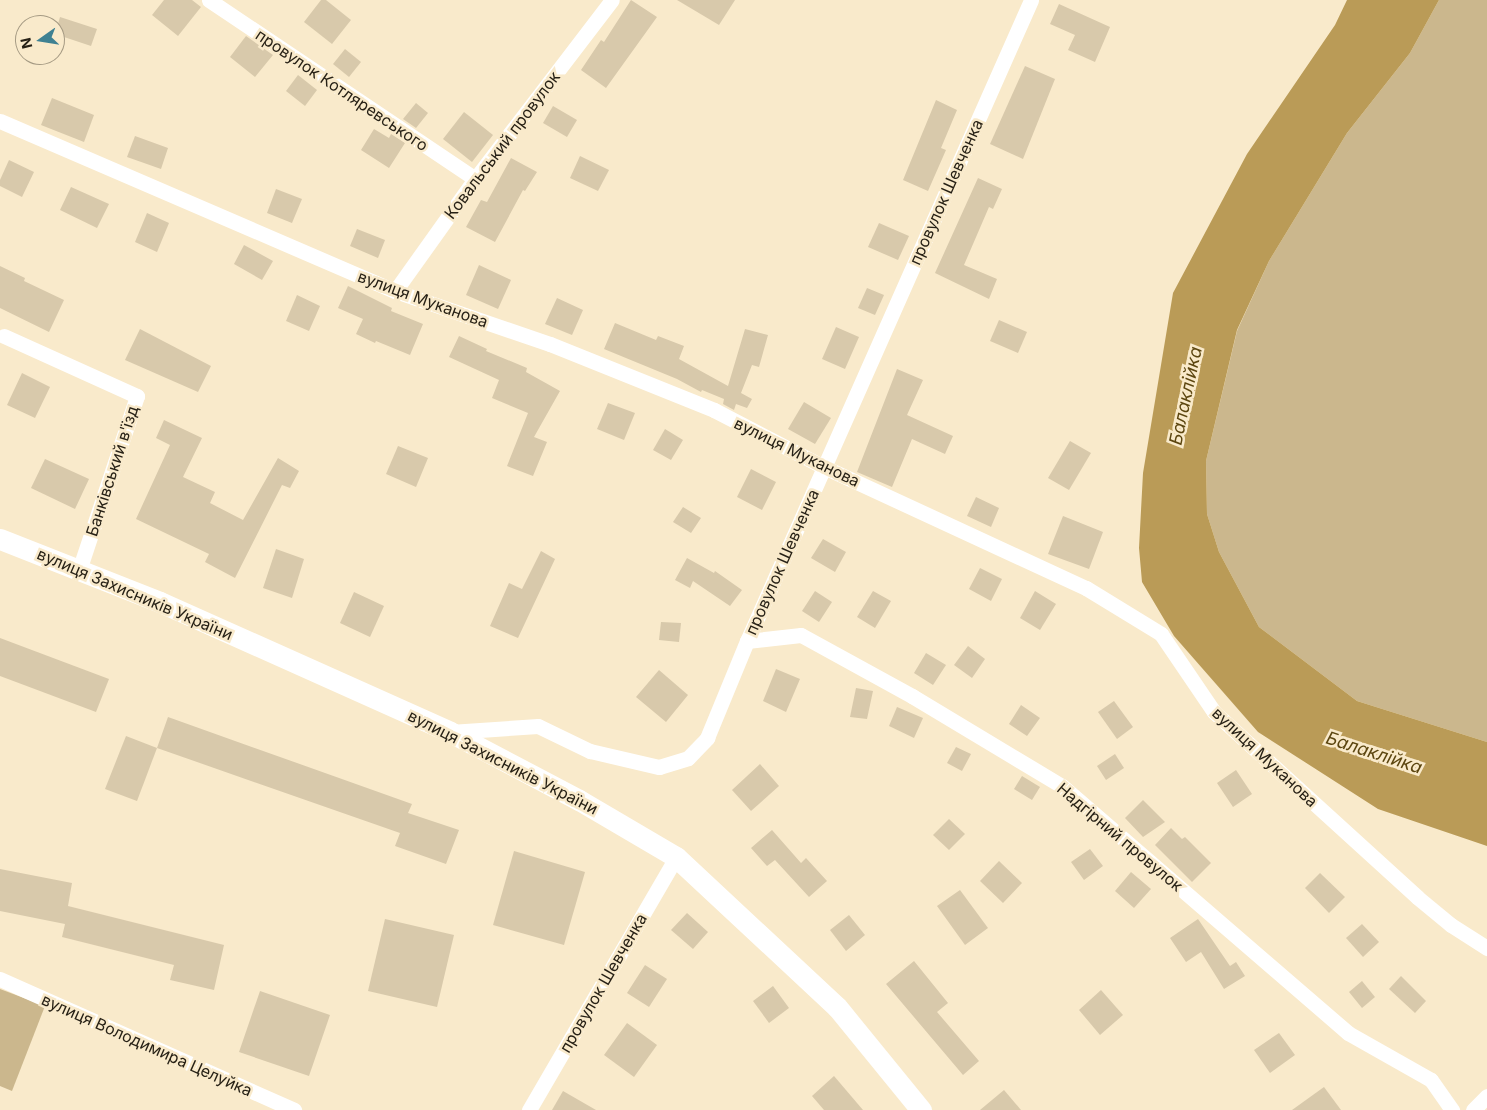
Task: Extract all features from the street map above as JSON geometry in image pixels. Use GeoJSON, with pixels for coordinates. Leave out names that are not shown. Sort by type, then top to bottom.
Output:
{"type":"FeatureCollection","features":[{"type":"Feature","properties":{"kind":"street","name":"провулок Котляревського"},"geometry":{"type":"LineString","coordinates":[[209,0],[476,179]]}},
{"type":"Feature","properties":{"kind":"street","name":"Ковальський провулок"},"geometry":{"type":"LineString","coordinates":[[395,291],[476,179],[612,0]]}},
{"type":"Feature","properties":{"kind":"street","name":"провулок Шевченка"},"geometry":{"type":"LineString","coordinates":[[450,732],[538,726],[590,752],[659,767],[688,758],[707,738],[747,640],[1032,0]]}},
{"type":"Feature","properties":{"kind":"street","name":"вулиця Муканова"},"geometry":{"type":"LineString","coordinates":[[0,121],[395,291],[550,344],[714,410],[824,467],[1086,588],[1161,634],[1214,712],[1417,897],[1451,925],[1487,948]]}},
{"type":"Feature","properties":{"kind":"street","name":"Банківський в'їзд"},"geometry":{"type":"LineString","coordinates":[[4,336],[137,396],[79,570]]}},
{"type":"Feature","properties":{"kind":"street","name":"вулиця Захисників України"},"geometry":{"type":"LineString","coordinates":[[0,539],[160,602],[450,732],[579,800],[676,857],[837,1007],[921,1110]]}},
{"type":"Feature","properties":{"kind":"street","name":"Надгірний провулок"},"geometry":{"type":"LineString","coordinates":[[747,640],[801,635],[912,696],[1062,786],[1348,1033],[1431,1080],[1452,1110]]}},
{"type":"Feature","properties":{"kind":"street","name":"провулок Шевченка"},"geometry":{"type":"LineString","coordinates":[[529,1110],[676,857]]}},
{"type":"Feature","properties":{"kind":"street","name":"вулиця Володимира Целуйка"},"geometry":{"type":"LineString","coordinates":[[0,980],[294,1110]]}},
{"type":"Feature","properties":{"kind":"street"},"geometry":{"type":"LineString","coordinates":[[1473,1110],[1487,1096]]}},
{"type":"Feature","properties":{"kind":"shaded area"},"geometry":{"type":"Polygon","coordinates":[[[1439,0],[1487,0],[1487,742],[1357,701],[1259,627],[1219,552],[1207,514],[1206,461],[1237,331],[1269,261],[1347,133],[1410,53],[1439,0]]]}},
{"type":"Feature","properties":{"kind":"shaded area"},"geometry":{"type":"Polygon","coordinates":[[[0,989],[45,1006],[12,1091],[0,1086],[0,989]]]}},
{"type":"Feature","properties":{"kind":"water","name":"Балаклійка"},"geometry":{"type":"Polygon","coordinates":[[[1347,0],[1439,0],[1410,53],[1347,133],[1269,261],[1237,330],[1206,461],[1207,514],[1219,552],[1259,627],[1357,701],[1487,742],[1487,846],[1378,809],[1258,732],[1174,636],[1142,582],[1139,548],[1143,473],[1173,293],[1247,154],[1335,25],[1347,0]]]}},
{"type":"Feature","properties":{"kind":"building"},"geometry":{"type":"Polygon","coordinates":[[[164,0],[192,0],[201,7],[178,36],[152,15],[164,0]]]}},
{"type":"Feature","properties":{"kind":"building"},"geometry":{"type":"Polygon","coordinates":[[[321,0],[326,0],[351,20],[332,44],[304,22],[321,0]]]}},
{"type":"Feature","properties":{"kind":"building"},"geometry":{"type":"Polygon","coordinates":[[[631,0],[657,17],[606,88],[581,70],[601,40],[604,42],[631,0]]]}},
{"type":"Feature","properties":{"kind":"building"},"geometry":{"type":"Polygon","coordinates":[[[677,0],[735,0],[719,25],[677,0]]]}},
{"type":"Feature","properties":{"kind":"building"},"geometry":{"type":"Polygon","coordinates":[[[1059,4],[1110,27],[1095,62],[1068,50],[1075,35],[1050,24],[1059,4]]]}},
{"type":"Feature","properties":{"kind":"building"},"geometry":{"type":"Polygon","coordinates":[[[65,19],[97,29],[91,46],[65,37],[65,19]]]}},
{"type":"Feature","properties":{"kind":"building"},"geometry":{"type":"Polygon","coordinates":[[[246,36],[273,55],[255,77],[230,57],[246,36]]]}},
{"type":"Feature","properties":{"kind":"building"},"geometry":{"type":"Polygon","coordinates":[[[345,49],[361,62],[349,77],[333,64],[345,49]]]}},
{"type":"Feature","properties":{"kind":"building"},"geometry":{"type":"Polygon","coordinates":[[[1025,66],[1055,79],[1023,159],[990,144],[1025,66]]]}},
{"type":"Feature","properties":{"kind":"building"},"geometry":{"type":"Polygon","coordinates":[[[298,75],[317,90],[305,106],[286,91],[298,75]]]}},
{"type":"Feature","properties":{"kind":"building"},"geometry":{"type":"Polygon","coordinates":[[[52,98],[94,115],[84,142],[41,125],[52,98]]]}},
{"type":"Feature","properties":{"kind":"building"},"geometry":{"type":"Polygon","coordinates":[[[936,100],[957,110],[941,148],[946,150],[928,191],[903,180],[936,100]]]}},
{"type":"Feature","properties":{"kind":"building"},"geometry":{"type":"Polygon","coordinates":[[[416,103],[428,113],[416,128],[403,119],[416,103]]]}},
{"type":"Feature","properties":{"kind":"building"},"geometry":{"type":"Polygon","coordinates":[[[553,106],[577,120],[567,137],[543,123],[553,106]]]}},
{"type":"Feature","properties":{"kind":"building"},"geometry":{"type":"Polygon","coordinates":[[[464,112],[493,135],[472,162],[443,139],[464,112]]]}},
{"type":"Feature","properties":{"kind":"building"},"geometry":{"type":"Polygon","coordinates":[[[374,129],[389,138],[391,134],[405,143],[389,168],[361,150],[374,129]]]}},
{"type":"Feature","properties":{"kind":"building"},"geometry":{"type":"Polygon","coordinates":[[[135,136],[168,148],[161,169],[127,157],[135,136]]]}},
{"type":"Feature","properties":{"kind":"building"},"geometry":{"type":"Polygon","coordinates":[[[580,156],[609,170],[598,191],[570,178],[580,156]]]}},
{"type":"Feature","properties":{"kind":"building"},"geometry":{"type":"Polygon","coordinates":[[[511,158],[537,172],[525,191],[523,190],[495,242],[466,227],[481,200],[487,202],[511,158]]]}},
{"type":"Feature","properties":{"kind":"building"},"geometry":{"type":"Polygon","coordinates":[[[9,160],[34,172],[22,197],[0,186],[0,180],[9,160]]]}},
{"type":"Feature","properties":{"kind":"building"},"geometry":{"type":"Polygon","coordinates":[[[978,178],[1002,189],[993,209],[989,207],[964,265],[997,279],[989,299],[935,273],[978,178]]]}},
{"type":"Feature","properties":{"kind":"building"},"geometry":{"type":"Polygon","coordinates":[[[71,187],[109,204],[97,228],[60,210],[71,187]]]}},
{"type":"Feature","properties":{"kind":"building"},"geometry":{"type":"Polygon","coordinates":[[[276,189],[302,199],[292,223],[267,213],[276,189]]]}},
{"type":"Feature","properties":{"kind":"building"},"geometry":{"type":"Polygon","coordinates":[[[147,213],[169,223],[157,252],[135,242],[147,213]]]}},
{"type":"Feature","properties":{"kind":"building"},"geometry":{"type":"Polygon","coordinates":[[[879,223],[909,236],[898,260],[868,247],[879,223]]]}},
{"type":"Feature","properties":{"kind":"building"},"geometry":{"type":"Polygon","coordinates":[[[357,229],[385,240],[378,258],[350,246],[357,229]]]}},
{"type":"Feature","properties":{"kind":"building"},"geometry":{"type":"Polygon","coordinates":[[[244,245],[273,261],[262,280],[234,264],[244,245]]]}},
{"type":"Feature","properties":{"kind":"building"},"geometry":{"type":"Polygon","coordinates":[[[479,265],[511,280],[498,309],[466,295],[479,265]]]}},
{"type":"Feature","properties":{"kind":"building"},"geometry":{"type":"Polygon","coordinates":[[[0,266],[25,278],[24,281],[64,300],[49,332],[0,308],[0,266]]]}},
{"type":"Feature","properties":{"kind":"building"},"geometry":{"type":"Polygon","coordinates":[[[348,286],[392,308],[391,311],[423,324],[410,355],[376,341],[375,343],[356,334],[363,319],[338,308],[348,286]]]}},
{"type":"Feature","properties":{"kind":"building"},"geometry":{"type":"Polygon","coordinates":[[[867,288],[884,295],[875,315],[858,308],[867,288]]]}},
{"type":"Feature","properties":{"kind":"building"},"geometry":{"type":"Polygon","coordinates":[[[297,295],[320,306],[309,331],[286,321],[297,295]]]}},
{"type":"Feature","properties":{"kind":"building"},"geometry":{"type":"Polygon","coordinates":[[[557,298],[583,310],[572,335],[545,324],[557,298]]]}},
{"type":"Feature","properties":{"kind":"building"},"geometry":{"type":"Polygon","coordinates":[[[999,320],[1027,332],[1018,353],[990,341],[999,320]]]}},
{"type":"Feature","properties":{"kind":"building"},"geometry":{"type":"Polygon","coordinates":[[[615,323],[656,340],[658,336],[684,346],[679,359],[728,386],[745,329],[768,335],[759,367],[752,365],[741,393],[752,399],[747,408],[736,404],[734,410],[723,404],[724,399],[702,390],[701,392],[677,379],[604,349],[615,323]]]}},
{"type":"Feature","properties":{"kind":"building"},"geometry":{"type":"Polygon","coordinates":[[[836,327],[859,337],[845,369],[822,359],[836,327]]]}},
{"type":"Feature","properties":{"kind":"building"},"geometry":{"type":"Polygon","coordinates":[[[140,329],[211,366],[198,392],[125,360],[140,329]]]}},
{"type":"Feature","properties":{"kind":"building"},"geometry":{"type":"Polygon","coordinates":[[[459,336],[487,349],[486,351],[527,368],[526,372],[560,391],[534,437],[547,442],[533,476],[507,466],[528,413],[492,398],[499,380],[449,357],[459,336]]]}},
{"type":"Feature","properties":{"kind":"building"},"geometry":{"type":"Polygon","coordinates":[[[897,369],[923,380],[907,415],[953,436],[945,454],[912,439],[892,487],[857,472],[897,369]]]}},
{"type":"Feature","properties":{"kind":"building"},"geometry":{"type":"Polygon","coordinates":[[[22,373],[50,387],[35,418],[7,405],[22,373]]]}},
{"type":"Feature","properties":{"kind":"building"},"geometry":{"type":"Polygon","coordinates":[[[804,402],[831,418],[815,444],[788,429],[804,402]]]}},
{"type":"Feature","properties":{"kind":"building"},"geometry":{"type":"Polygon","coordinates":[[[608,403],[635,413],[624,440],[597,429],[608,403]]]}},
{"type":"Feature","properties":{"kind":"building"},"geometry":{"type":"Polygon","coordinates":[[[164,420],[202,438],[183,477],[215,492],[210,503],[243,520],[278,458],[299,471],[290,488],[282,485],[235,578],[205,562],[209,554],[136,519],[170,445],[156,438],[164,420]]]}},
{"type":"Feature","properties":{"kind":"building"},"geometry":{"type":"Polygon","coordinates":[[[665,429],[683,440],[671,460],[653,450],[665,429]]]}},
{"type":"Feature","properties":{"kind":"building"},"geometry":{"type":"Polygon","coordinates":[[[1070,441],[1091,453],[1069,490],[1048,478],[1070,441]]]}},
{"type":"Feature","properties":{"kind":"building"},"geometry":{"type":"Polygon","coordinates":[[[398,446],[428,458],[416,487],[386,474],[398,446]]]}},
{"type":"Feature","properties":{"kind":"building"},"geometry":{"type":"Polygon","coordinates":[[[45,459],[89,479],[75,509],[31,488],[45,459]]]}},
{"type":"Feature","properties":{"kind":"building"},"geometry":{"type":"Polygon","coordinates":[[[751,469],[776,482],[762,510],[737,497],[751,469]]]}},
{"type":"Feature","properties":{"kind":"building"},"geometry":{"type":"Polygon","coordinates":[[[976,497],[999,508],[991,527],[967,516],[976,497]]]}},
{"type":"Feature","properties":{"kind":"building"},"geometry":{"type":"Polygon","coordinates":[[[683,507],[701,518],[691,533],[673,522],[683,507]]]}},
{"type":"Feature","properties":{"kind":"building"},"geometry":{"type":"Polygon","coordinates":[[[1063,516],[1103,532],[1089,569],[1048,554],[1063,516]]]}},
{"type":"Feature","properties":{"kind":"building"},"geometry":{"type":"Polygon","coordinates":[[[823,539],[846,552],[835,572],[811,558],[823,539]]]}},
{"type":"Feature","properties":{"kind":"building"},"geometry":{"type":"Polygon","coordinates":[[[276,549],[304,559],[292,598],[263,588],[276,549]]]}},
{"type":"Feature","properties":{"kind":"building"},"geometry":{"type":"Polygon","coordinates":[[[541,551],[555,559],[518,638],[490,626],[509,583],[522,589],[541,551]]]}},
{"type":"Feature","properties":{"kind":"building"},"geometry":{"type":"Polygon","coordinates":[[[687,558],[714,573],[715,571],[742,590],[730,606],[693,581],[690,588],[675,580],[687,558]]]}},
{"type":"Feature","properties":{"kind":"building"},"geometry":{"type":"Polygon","coordinates":[[[980,568],[1002,579],[991,601],[969,589],[980,568]]]}},
{"type":"Feature","properties":{"kind":"building"},"geometry":{"type":"Polygon","coordinates":[[[815,591],[832,602],[819,622],[802,611],[815,591]]]}},
{"type":"Feature","properties":{"kind":"building"},"geometry":{"type":"Polygon","coordinates":[[[873,591],[891,601],[875,628],[857,617],[873,591]]]}},
{"type":"Feature","properties":{"kind":"building"},"geometry":{"type":"Polygon","coordinates":[[[1035,591],[1056,604],[1040,630],[1020,618],[1035,591]]]}},
{"type":"Feature","properties":{"kind":"building"},"geometry":{"type":"Polygon","coordinates":[[[354,592],[384,606],[370,637],[340,623],[354,592]]]}},
{"type":"Feature","properties":{"kind":"building"},"geometry":{"type":"Polygon","coordinates":[[[661,622],[681,623],[679,642],[659,640],[661,622]]]}},
{"type":"Feature","properties":{"kind":"building"},"geometry":{"type":"Polygon","coordinates":[[[0,638],[109,679],[96,712],[0,676],[0,638]]]}},
{"type":"Feature","properties":{"kind":"building"},"geometry":{"type":"Polygon","coordinates":[[[968,646],[985,659],[972,678],[954,665],[968,646]]]}},
{"type":"Feature","properties":{"kind":"building"},"geometry":{"type":"Polygon","coordinates":[[[926,653],[946,665],[933,685],[914,673],[926,653]]]}},
{"type":"Feature","properties":{"kind":"building"},"geometry":{"type":"Polygon","coordinates":[[[776,669],[800,679],[786,712],[763,701],[776,669]]]}},
{"type":"Feature","properties":{"kind":"building"},"geometry":{"type":"Polygon","coordinates":[[[659,670],[688,695],[666,722],[636,697],[659,670]]]}},
{"type":"Feature","properties":{"kind":"building"},"geometry":{"type":"Polygon","coordinates":[[[856,688],[873,691],[867,719],[850,717],[856,688]]]}},
{"type":"Feature","properties":{"kind":"building"},"geometry":{"type":"Polygon","coordinates":[[[1114,701],[1133,727],[1117,739],[1098,712],[1114,701]]]}},
{"type":"Feature","properties":{"kind":"building"},"geometry":{"type":"Polygon","coordinates":[[[1021,705],[1040,718],[1027,736],[1009,724],[1021,705]]]}},
{"type":"Feature","properties":{"kind":"building"},"geometry":{"type":"Polygon","coordinates":[[[897,707],[923,718],[914,738],[889,726],[897,707]]]}},
{"type":"Feature","properties":{"kind":"building"},"geometry":{"type":"Polygon","coordinates":[[[168,717],[412,804],[408,813],[459,830],[446,864],[395,846],[400,833],[157,748],[168,717]]]}},
{"type":"Feature","properties":{"kind":"building"},"geometry":{"type":"Polygon","coordinates":[[[126,736],[157,748],[137,801],[105,789],[126,736]]]}},
{"type":"Feature","properties":{"kind":"building"},"geometry":{"type":"Polygon","coordinates":[[[956,747],[971,754],[962,771],[947,763],[956,747]]]}},
{"type":"Feature","properties":{"kind":"building"},"geometry":{"type":"Polygon","coordinates":[[[1115,754],[1124,768],[1106,780],[1097,766],[1115,754]]]}},
{"type":"Feature","properties":{"kind":"building"},"geometry":{"type":"Polygon","coordinates":[[[760,764],[779,786],[751,811],[732,790],[760,764]]]}},
{"type":"Feature","properties":{"kind":"building"},"geometry":{"type":"Polygon","coordinates":[[[1236,770],[1252,794],[1233,807],[1217,783],[1236,770]]]}},
{"type":"Feature","properties":{"kind":"building"},"geometry":{"type":"Polygon","coordinates":[[[1022,776],[1040,787],[1032,800],[1014,789],[1022,776]]]}},
{"type":"Feature","properties":{"kind":"building"},"geometry":{"type":"Polygon","coordinates":[[[1143,800],[1165,822],[1143,837],[1125,818],[1143,800]]]}},
{"type":"Feature","properties":{"kind":"building"},"geometry":{"type":"Polygon","coordinates":[[[949,819],[965,834],[949,850],[933,835],[949,819]]]}},
{"type":"Feature","properties":{"kind":"building"},"geometry":{"type":"Polygon","coordinates":[[[1171,828],[1182,839],[1185,837],[1211,863],[1192,882],[1155,845],[1171,828]]]}},
{"type":"Feature","properties":{"kind":"building"},"geometry":{"type":"Polygon","coordinates":[[[772,830],[801,863],[806,858],[827,881],[809,897],[775,860],[767,866],[751,848],[772,830]]]}},
{"type":"Feature","properties":{"kind":"building"},"geometry":{"type":"Polygon","coordinates":[[[1090,849],[1103,866],[1084,880],[1071,862],[1090,849]]]}},
{"type":"Feature","properties":{"kind":"building"},"geometry":{"type":"Polygon","coordinates":[[[514,851],[585,872],[564,945],[493,925],[514,851]]]}},
{"type":"Feature","properties":{"kind":"building"},"geometry":{"type":"Polygon","coordinates":[[[999,861],[1022,883],[1003,903],[980,881],[999,861]]]}},
{"type":"Feature","properties":{"kind":"building"},"geometry":{"type":"Polygon","coordinates":[[[0,869],[72,883],[68,906],[224,945],[214,990],[170,980],[174,965],[62,937],[65,924],[0,911],[0,869]]]}},
{"type":"Feature","properties":{"kind":"building"},"geometry":{"type":"Polygon","coordinates":[[[1131,872],[1151,889],[1134,908],[1115,891],[1131,872]]]}},
{"type":"Feature","properties":{"kind":"building"},"geometry":{"type":"Polygon","coordinates":[[[1320,873],[1345,897],[1329,913],[1305,888],[1320,873]]]}},
{"type":"Feature","properties":{"kind":"building"},"geometry":{"type":"Polygon","coordinates":[[[960,890],[988,928],[965,945],[937,906],[960,890]]]}},
{"type":"Feature","properties":{"kind":"building"},"geometry":{"type":"Polygon","coordinates":[[[687,913],[708,932],[693,949],[671,930],[687,913]]]}},
{"type":"Feature","properties":{"kind":"building"},"geometry":{"type":"Polygon","coordinates":[[[849,915],[865,935],[846,951],[830,930],[849,915]]]}},
{"type":"Feature","properties":{"kind":"building"},"geometry":{"type":"Polygon","coordinates":[[[385,919],[454,935],[437,1007],[368,991],[385,919]]]}},
{"type":"Feature","properties":{"kind":"building"},"geometry":{"type":"Polygon","coordinates":[[[1198,919],[1230,966],[1236,962],[1245,976],[1224,989],[1201,952],[1186,962],[1170,938],[1198,919]]]}},
{"type":"Feature","properties":{"kind":"building"},"geometry":{"type":"Polygon","coordinates":[[[1362,924],[1379,942],[1363,957],[1346,938],[1362,924]]]}},
{"type":"Feature","properties":{"kind":"building"},"geometry":{"type":"Polygon","coordinates":[[[914,961],[948,1003],[937,1012],[979,1061],[963,1075],[886,984],[914,961]]]}},
{"type":"Feature","properties":{"kind":"building"},"geometry":{"type":"Polygon","coordinates":[[[645,965],[667,979],[649,1007],[627,993],[645,965]]]}},
{"type":"Feature","properties":{"kind":"building"},"geometry":{"type":"Polygon","coordinates":[[[1401,976],[1426,1001],[1415,1013],[1389,989],[1401,976]]]}},
{"type":"Feature","properties":{"kind":"building"},"geometry":{"type":"Polygon","coordinates":[[[1362,981],[1375,997],[1362,1008],[1349,992],[1362,981]]]}},
{"type":"Feature","properties":{"kind":"building"},"geometry":{"type":"Polygon","coordinates":[[[773,986],[789,1008],[769,1023],[753,1001],[773,986]]]}},
{"type":"Feature","properties":{"kind":"building"},"geometry":{"type":"Polygon","coordinates":[[[1101,990],[1123,1015],[1100,1035],[1079,1010],[1101,990]]]}},
{"type":"Feature","properties":{"kind":"building"},"geometry":{"type":"Polygon","coordinates":[[[260,991],[330,1015],[309,1076],[239,1052],[260,991]]]}},
{"type":"Feature","properties":{"kind":"building"},"geometry":{"type":"Polygon","coordinates":[[[627,1023],[657,1045],[634,1077],[604,1055],[627,1023]]]}},
{"type":"Feature","properties":{"kind":"building"},"geometry":{"type":"Polygon","coordinates":[[[1279,1033],[1295,1055],[1270,1073],[1254,1050],[1279,1033]]]}},
{"type":"Feature","properties":{"kind":"building"},"geometry":{"type":"Polygon","coordinates":[[[834,1076],[863,1110],[824,1110],[812,1096],[834,1076]]]}},
{"type":"Feature","properties":{"kind":"building"},"geometry":{"type":"Polygon","coordinates":[[[1324,1087],[1341,1110],[1292,1110],[1324,1087]]]}},
{"type":"Feature","properties":{"kind":"building"},"geometry":{"type":"Polygon","coordinates":[[[1004,1090],[1021,1110],[980,1110],[1004,1090]]]}},
{"type":"Feature","properties":{"kind":"building"},"geometry":{"type":"Polygon","coordinates":[[[563,1091],[596,1110],[552,1110],[563,1091]]]}}]}
